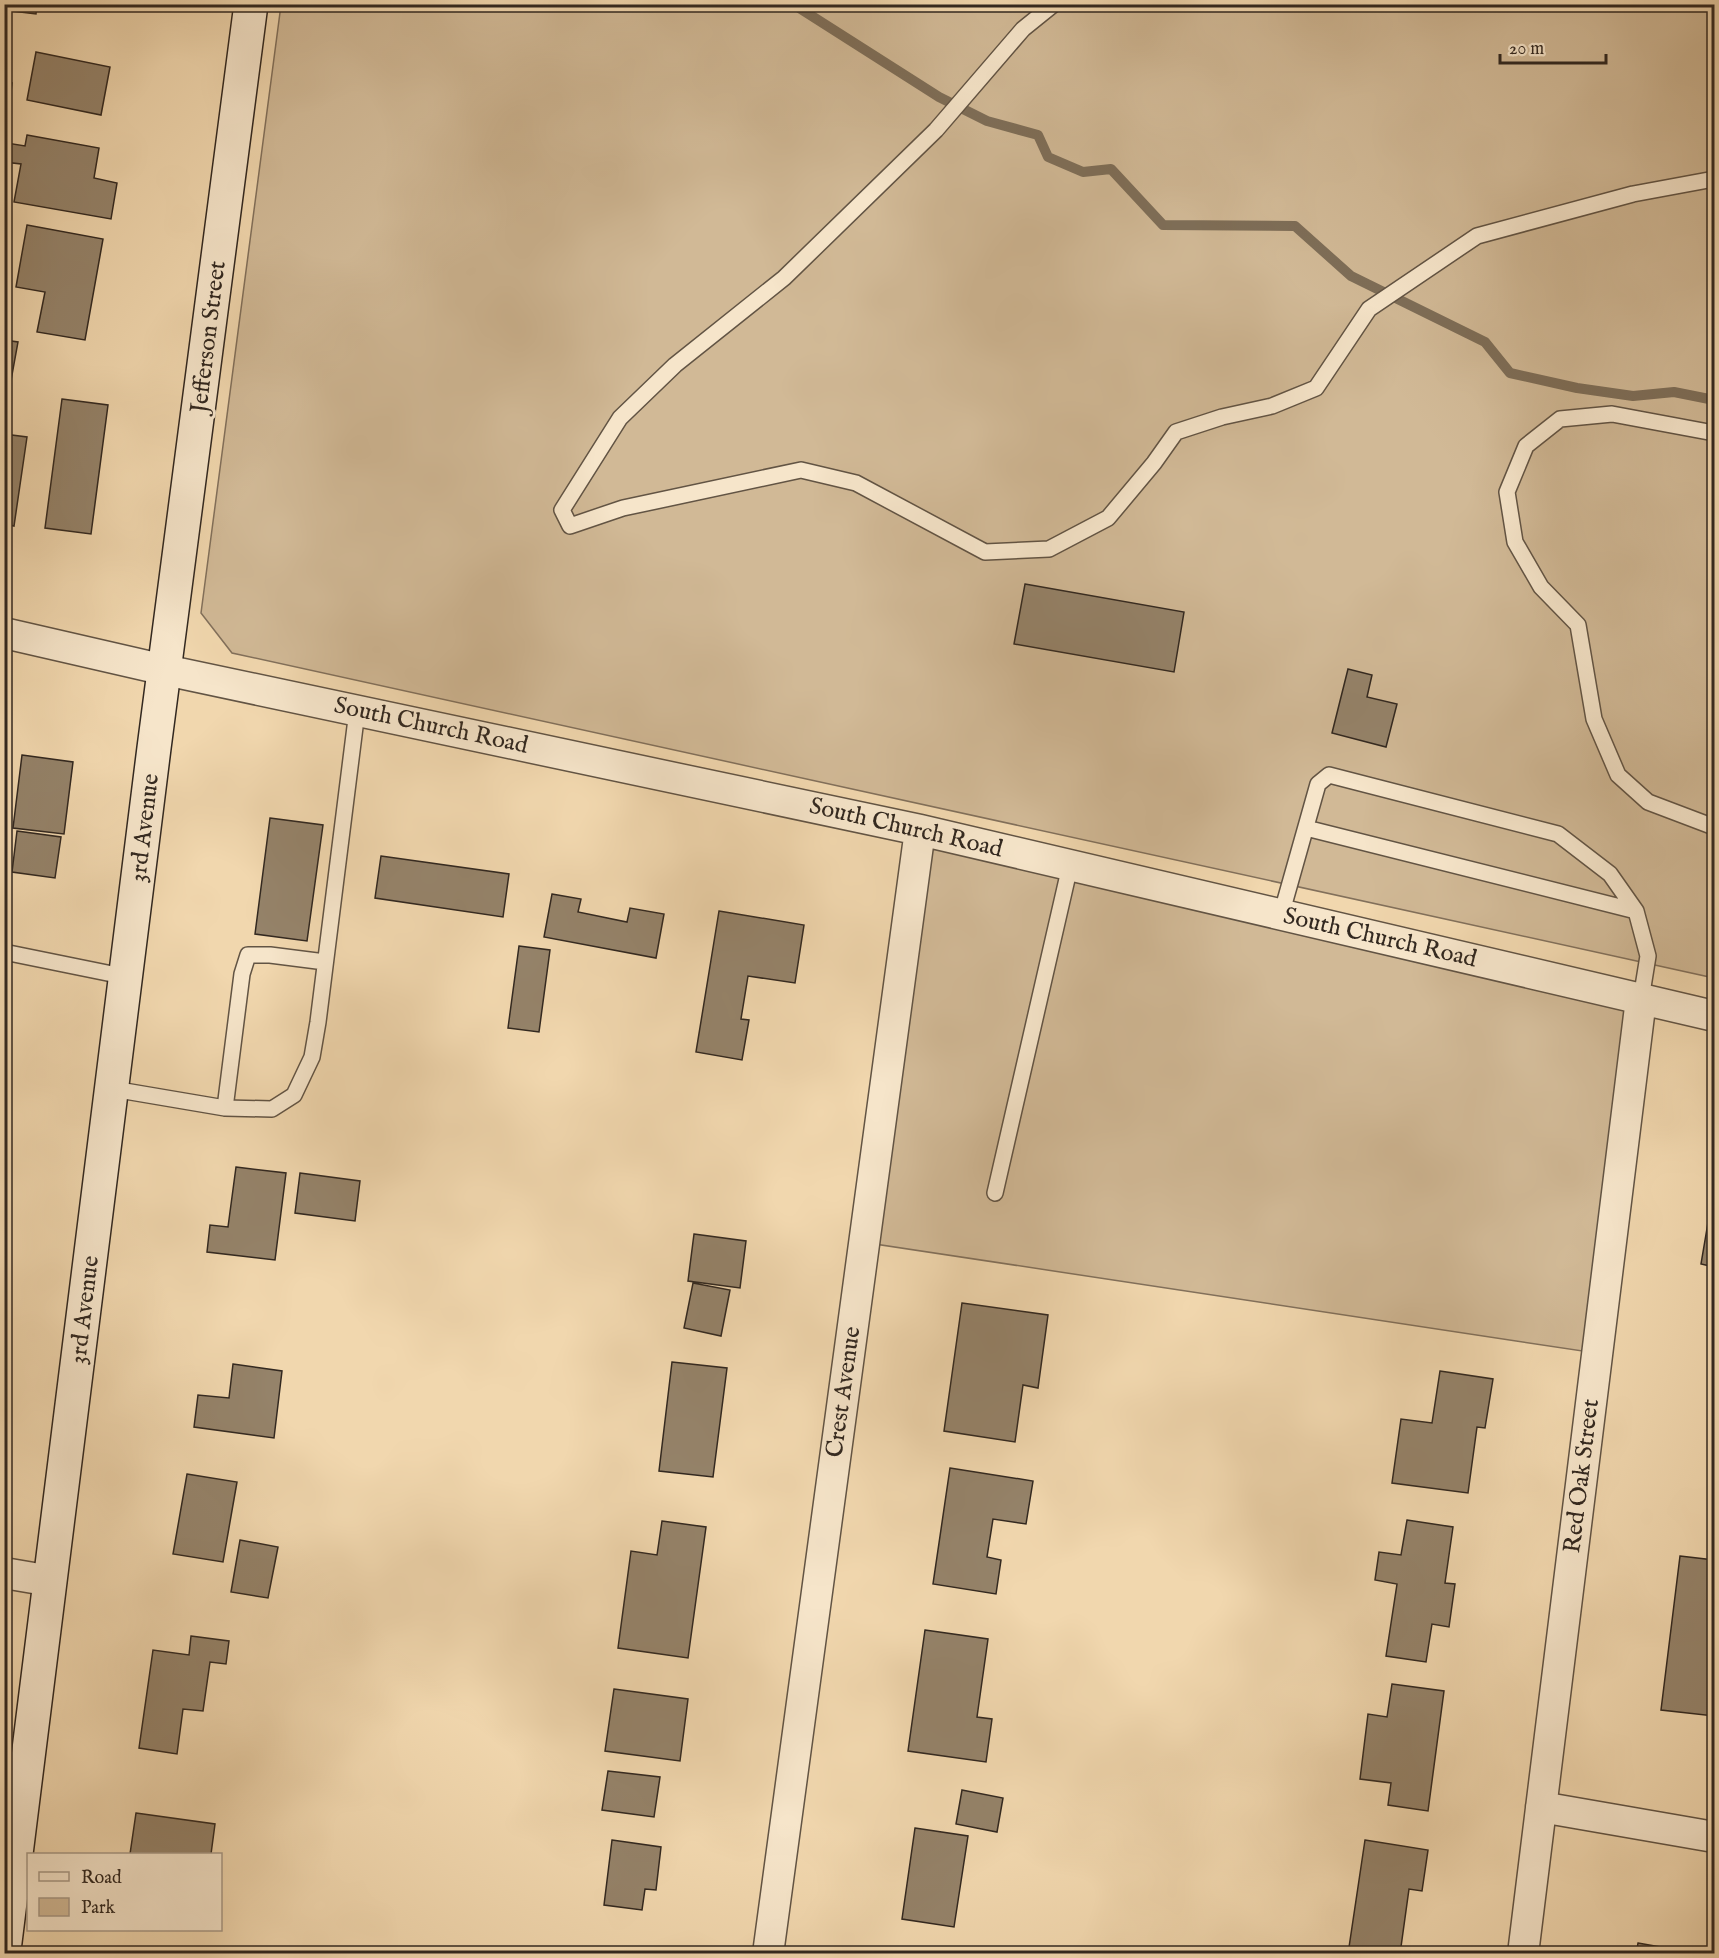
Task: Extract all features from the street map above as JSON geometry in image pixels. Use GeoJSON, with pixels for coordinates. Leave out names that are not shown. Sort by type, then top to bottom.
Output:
{"type":"FeatureCollection","features":[{"type":"Feature","properties":{"kind":"street","name":"Jefferson Street"},"geometry":{"type":"LineString","coordinates":[[165,670],[251,4]]}},
{"type":"Feature","properties":{"kind":"street","name":"South Church Road"},"geometry":{"type":"LineString","coordinates":[[4,633],[165,670],[920,830],[1714,1016]]}},
{"type":"Feature","properties":{"kind":"street","name":"3rd Avenue"},"geometry":{"type":"LineString","coordinates":[[4,1950],[165,670]]}},
{"type":"Feature","properties":{"kind":"street","name":"Crest Avenue"},"geometry":{"type":"LineString","coordinates":[[768,1953],[920,830]]}},
{"type":"Feature","properties":{"kind":"street","name":"Red Oak Street"},"geometry":{"type":"LineString","coordinates":[[1523,1953],[1641,999]]}},
{"type":"Feature","properties":{"kind":"street"},"geometry":{"type":"LineString","coordinates":[[4,1573],[51,1581]]}},
{"type":"Feature","properties":{"kind":"street"},"geometry":{"type":"LineString","coordinates":[[1541,1807],[1714,1837]]}},
{"type":"Feature","properties":{"kind":"lane"},"geometry":{"type":"LineString","coordinates":[[1054,4],[1023,29],[941,124],[784,278],[675,365],[620,418],[562,510],[570,526],[623,508],[801,470],[856,483],[985,552],[1049,549],[1108,519],[1176,432],[1222,417],[1272,406],[1316,388],[1370,309],[1477,236],[1633,194],[1714,179]]}},
{"type":"Feature","properties":{"kind":"lane"},"geometry":{"type":"LineString","coordinates":[[1714,433],[1612,414],[1560,420],[1526,446],[1507,492],[1515,542],[1541,587],[1578,625],[1594,719],[1618,775],[1648,802],[1714,827]]}},
{"type":"Feature","properties":{"kind":"lane"},"geometry":{"type":"LineString","coordinates":[[113,1089],[225,1108],[272,1109],[294,1095],[312,1057],[357,711]]}},
{"type":"Feature","properties":{"kind":"lane"},"geometry":{"type":"LineString","coordinates":[[1281,915],[1318,784],[1329,775],[1558,834],[1610,874],[1636,911],[1648,956],[1641,999]]}},
{"type":"Feature","properties":{"kind":"lane"},"geometry":{"type":"LineString","coordinates":[[1306,828],[1636,911]]}},
{"type":"Feature","properties":{"kind":"lane"},"geometry":{"type":"LineString","coordinates":[[995,1193],[1070,866]]}},
{"type":"Feature","properties":{"kind":"lane"},"geometry":{"type":"LineString","coordinates":[[4,952],[127,977]]}},
{"type":"Feature","properties":{"kind":"lane"},"geometry":{"type":"LineString","coordinates":[[225,1108],[242,974],[248,956],[270,955],[325,962]]}},
{"type":"Feature","properties":{"kind":"green space"},"geometry":{"type":"Polygon","coordinates":[[[281,5],[1714,5],[1714,978],[232,653],[201,613],[281,5]]]}},
{"type":"Feature","properties":{"kind":"green space"},"geometry":{"type":"Polygon","coordinates":[[[926,841],[1651,1010],[1609,1355],[875,1244],[926,841]]]}},
{"type":"Feature","properties":{"kind":"building"},"geometry":{"type":"Polygon","coordinates":[[[4,4],[37,4],[36,14],[4,10],[4,4]]]}},
{"type":"Feature","properties":{"kind":"building"},"geometry":{"type":"Polygon","coordinates":[[[36,52],[110,67],[101,115],[27,100],[36,52]]]}},
{"type":"Feature","properties":{"kind":"building"},"geometry":{"type":"Polygon","coordinates":[[[4,82],[12,83],[8,117],[4,117],[4,82]]]}},
{"type":"Feature","properties":{"kind":"building"},"geometry":{"type":"Polygon","coordinates":[[[27,135],[99,148],[94,178],[117,183],[111,219],[14,202],[21,164],[4,162],[7,143],[25,146],[27,135]]]}},
{"type":"Feature","properties":{"kind":"building"},"geometry":{"type":"Polygon","coordinates":[[[27,225],[103,239],[85,340],[37,332],[45,292],[16,287],[27,225]]]}},
{"type":"Feature","properties":{"kind":"building"},"geometry":{"type":"Polygon","coordinates":[[[4,340],[18,342],[10,386],[4,385],[4,340]]]}},
{"type":"Feature","properties":{"kind":"building"},"geometry":{"type":"Polygon","coordinates":[[[62,399],[108,405],[91,534],[45,528],[62,399]]]}},
{"type":"Feature","properties":{"kind":"building"},"geometry":{"type":"Polygon","coordinates":[[[4,434],[27,437],[14,526],[4,524],[4,434]]]}},
{"type":"Feature","properties":{"kind":"building"},"geometry":{"type":"Polygon","coordinates":[[[1025,584],[1184,612],[1174,672],[1014,644],[1025,584]]]}},
{"type":"Feature","properties":{"kind":"building"},"geometry":{"type":"Polygon","coordinates":[[[1348,669],[1372,675],[1367,697],[1397,704],[1386,747],[1332,733],[1348,669]]]}},
{"type":"Feature","properties":{"kind":"building"},"geometry":{"type":"Polygon","coordinates":[[[22,755],[73,762],[64,834],[13,828],[22,755]]]}},
{"type":"Feature","properties":{"kind":"building"},"geometry":{"type":"Polygon","coordinates":[[[270,818],[323,825],[307,941],[255,934],[270,818]]]}},
{"type":"Feature","properties":{"kind":"building"},"geometry":{"type":"Polygon","coordinates":[[[17,831],[61,837],[55,878],[12,872],[17,831]]]}},
{"type":"Feature","properties":{"kind":"building"},"geometry":{"type":"Polygon","coordinates":[[[381,856],[509,874],[503,917],[375,898],[381,856]]]}},
{"type":"Feature","properties":{"kind":"building"},"geometry":{"type":"Polygon","coordinates":[[[552,894],[581,899],[578,912],[627,922],[630,908],[664,914],[656,958],[544,937],[552,894]]]}},
{"type":"Feature","properties":{"kind":"building"},"geometry":{"type":"Polygon","coordinates":[[[719,911],[804,925],[795,983],[748,976],[741,1019],[749,1020],[742,1060],[696,1052],[719,911]]]}},
{"type":"Feature","properties":{"kind":"building"},"geometry":{"type":"Polygon","coordinates":[[[519,946],[550,950],[539,1032],[508,1028],[519,946]]]}},
{"type":"Feature","properties":{"kind":"building"},"geometry":{"type":"Polygon","coordinates":[[[236,1167],[286,1173],[275,1260],[207,1252],[210,1225],[228,1227],[236,1167]]]}},
{"type":"Feature","properties":{"kind":"building"},"geometry":{"type":"Polygon","coordinates":[[[300,1173],[360,1181],[355,1221],[295,1213],[300,1173]]]}},
{"type":"Feature","properties":{"kind":"building"},"geometry":{"type":"Polygon","coordinates":[[[1714,1187],[1714,1267],[1701,1264],[1714,1187]]]}},
{"type":"Feature","properties":{"kind":"building"},"geometry":{"type":"Polygon","coordinates":[[[694,1234],[746,1241],[740,1288],[688,1281],[694,1234]]]}},
{"type":"Feature","properties":{"kind":"building"},"geometry":{"type":"Polygon","coordinates":[[[693,1283],[730,1290],[721,1336],[684,1328],[693,1283]]]}},
{"type":"Feature","properties":{"kind":"building"},"geometry":{"type":"Polygon","coordinates":[[[962,1303],[1048,1315],[1038,1388],[1023,1385],[1015,1442],[944,1431],[962,1303]]]}},
{"type":"Feature","properties":{"kind":"building"},"geometry":{"type":"Polygon","coordinates":[[[672,1362],[727,1368],[713,1477],[659,1471],[672,1362]]]}},
{"type":"Feature","properties":{"kind":"building"},"geometry":{"type":"Polygon","coordinates":[[[233,1364],[282,1371],[274,1438],[194,1427],[198,1395],[229,1398],[233,1364]]]}},
{"type":"Feature","properties":{"kind":"building"},"geometry":{"type":"Polygon","coordinates":[[[1440,1371],[1493,1379],[1485,1428],[1477,1427],[1468,1493],[1392,1483],[1401,1419],[1432,1423],[1440,1371]]]}},
{"type":"Feature","properties":{"kind":"building"},"geometry":{"type":"Polygon","coordinates":[[[950,1468],[1033,1481],[1026,1524],[993,1519],[987,1557],[1001,1560],[996,1594],[933,1584],[950,1468]]]}},
{"type":"Feature","properties":{"kind":"building"},"geometry":{"type":"Polygon","coordinates":[[[187,1474],[237,1482],[223,1562],[173,1554],[187,1474]]]}},
{"type":"Feature","properties":{"kind":"building"},"geometry":{"type":"Polygon","coordinates":[[[1407,1520],[1453,1527],[1445,1583],[1455,1584],[1449,1627],[1432,1624],[1426,1662],[1386,1656],[1397,1584],[1375,1580],[1379,1552],[1401,1555],[1407,1520]]]}},
{"type":"Feature","properties":{"kind":"building"},"geometry":{"type":"Polygon","coordinates":[[[662,1521],[706,1527],[688,1658],[618,1648],[631,1551],[657,1555],[662,1521]]]}},
{"type":"Feature","properties":{"kind":"building"},"geometry":{"type":"Polygon","coordinates":[[[240,1540],[278,1547],[268,1598],[231,1592],[240,1540]]]}},
{"type":"Feature","properties":{"kind":"building"},"geometry":{"type":"Polygon","coordinates":[[[1680,1556],[1714,1560],[1714,1716],[1661,1710],[1680,1556]]]}},
{"type":"Feature","properties":{"kind":"building"},"geometry":{"type":"Polygon","coordinates":[[[925,1630],[988,1639],[977,1717],[992,1719],[986,1762],[908,1751],[925,1630]]]}},
{"type":"Feature","properties":{"kind":"building"},"geometry":{"type":"Polygon","coordinates":[[[191,1636],[229,1641],[226,1664],[210,1662],[203,1711],[183,1709],[177,1754],[139,1748],[153,1650],[189,1655],[191,1636]]]}},
{"type":"Feature","properties":{"kind":"building"},"geometry":{"type":"Polygon","coordinates":[[[1392,1684],[1444,1691],[1428,1811],[1388,1805],[1391,1783],[1360,1779],[1368,1714],[1387,1717],[1392,1684]]]}},
{"type":"Feature","properties":{"kind":"building"},"geometry":{"type":"Polygon","coordinates":[[[614,1689],[688,1699],[680,1761],[605,1751],[614,1689]]]}},
{"type":"Feature","properties":{"kind":"building"},"geometry":{"type":"Polygon","coordinates":[[[608,1771],[660,1777],[654,1817],[602,1810],[608,1771]]]}},
{"type":"Feature","properties":{"kind":"building"},"geometry":{"type":"Polygon","coordinates":[[[962,1790],[1003,1798],[997,1832],[956,1824],[962,1790]]]}},
{"type":"Feature","properties":{"kind":"building"},"geometry":{"type":"Polygon","coordinates":[[[136,1813],[215,1824],[211,1853],[130,1853],[136,1813]]]}},
{"type":"Feature","properties":{"kind":"building"},"geometry":{"type":"Polygon","coordinates":[[[915,1828],[968,1836],[954,1927],[902,1919],[915,1828]]]}},
{"type":"Feature","properties":{"kind":"building"},"geometry":{"type":"Polygon","coordinates":[[[612,1840],[661,1847],[656,1890],[645,1889],[642,1910],[604,1905],[612,1840]]]}},
{"type":"Feature","properties":{"kind":"building"},"geometry":{"type":"Polygon","coordinates":[[[1365,1840],[1428,1850],[1422,1891],[1409,1889],[1400,1954],[1348,1954],[1365,1840]]]}},
{"type":"Feature","properties":{"kind":"building"},"geometry":{"type":"Polygon","coordinates":[[[1638,1943],[1671,1949],[1671,1954],[1636,1954],[1638,1943]]]}},
{"type":"Feature","properties":{"kind":"waterway"},"geometry":{"type":"LineString","coordinates":[[793,4],[939,97],[987,121],[1038,135],[1048,157],[1083,172],[1111,169],[1163,225],[1295,226],[1351,276],[1485,342],[1510,373],[1577,388],[1633,396],[1674,392],[1714,400]]}}]}
